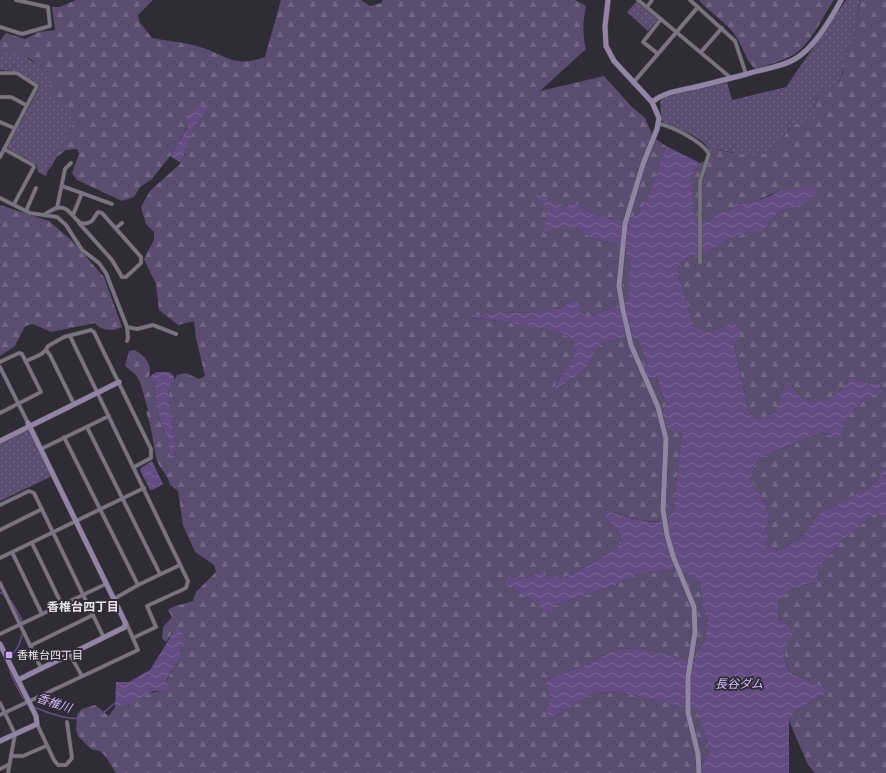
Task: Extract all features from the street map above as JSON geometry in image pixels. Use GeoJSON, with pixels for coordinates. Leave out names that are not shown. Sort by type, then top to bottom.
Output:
{"type":"FeatureCollection","features":[{"type":"Feature","properties":{"kind":"street"},"geometry":{"type":"LineString","coordinates":[[0,28],[22,34],[50,26],[48,7],[16,0]]}},
{"type":"Feature","properties":{"kind":"street"},"geometry":{"type":"LineString","coordinates":[[608,0],[605,26],[606,46],[614,61],[652,102],[657,112],[659,124],[643,164],[625,224],[620,260],[619,286],[622,310],[631,345],[658,407],[666,439],[663,510],[668,542],[694,607],[696,619],[688,677],[688,713],[698,754],[699,773]]}},
{"type":"Feature","properties":{"kind":"street"},"geometry":{"type":"LineString","coordinates":[[638,0],[732,79]]}},
{"type":"Feature","properties":{"kind":"street"},"geometry":{"type":"LineString","coordinates":[[646,7],[652,0]]}},
{"type":"Feature","properties":{"kind":"street"},"geometry":{"type":"LineString","coordinates":[[690,0],[722,28],[735,42],[746,74]]}},
{"type":"Feature","properties":{"kind":"street"},"geometry":{"type":"LineString","coordinates":[[652,102],[658,97],[669,93],[732,79],[787,63],[801,55],[824,27],[841,0]]}},
{"type":"Feature","properties":{"kind":"street"},"geometry":{"type":"LineString","coordinates":[[633,83],[657,53],[698,7]]}},
{"type":"Feature","properties":{"kind":"street"},"geometry":{"type":"LineString","coordinates":[[657,53],[643,42],[662,19]]}},
{"type":"Feature","properties":{"kind":"street"},"geometry":{"type":"LineString","coordinates":[[701,52],[722,28]]}},
{"type":"Feature","properties":{"kind":"street"},"geometry":{"type":"LineString","coordinates":[[0,73],[17,73],[37,86],[0,157]]}},
{"type":"Feature","properties":{"kind":"street"},"geometry":{"type":"LineString","coordinates":[[0,97],[11,97],[26,105]]}},
{"type":"Feature","properties":{"kind":"street"},"geometry":{"type":"LineString","coordinates":[[0,122],[14,128]]}},
{"type":"Feature","properties":{"kind":"street"},"geometry":{"type":"LineString","coordinates":[[659,124],[702,144],[709,154],[700,181],[699,261]]}},
{"type":"Feature","properties":{"kind":"street"},"geometry":{"type":"LineString","coordinates":[[4,149],[33,165],[34,167],[14,204]]}},
{"type":"Feature","properties":{"kind":"street"},"geometry":{"type":"LineString","coordinates":[[57,208],[65,169],[71,163]]}},
{"type":"Feature","properties":{"kind":"street"},"geometry":{"type":"LineString","coordinates":[[62,186],[112,204]]}},
{"type":"Feature","properties":{"kind":"street"},"geometry":{"type":"LineString","coordinates":[[26,210],[36,188]]}},
{"type":"Feature","properties":{"kind":"street"},"geometry":{"type":"LineString","coordinates":[[73,215],[82,193]]}},
{"type":"Feature","properties":{"kind":"street"},"geometry":{"type":"LineString","coordinates":[[0,198],[30,213],[46,214],[57,217],[66,225],[82,250],[106,272],[127,327],[127,341]]}},
{"type":"Feature","properties":{"kind":"street"},"geometry":{"type":"LineString","coordinates":[[46,214],[57,208],[66,209],[112,260],[122,276],[126,277],[140,263],[141,257],[100,212],[89,223],[79,223]]}},
{"type":"Feature","properties":{"kind":"street"},"geometry":{"type":"LineString","coordinates":[[116,228],[122,223]]}},
{"type":"Feature","properties":{"kind":"street"},"geometry":{"type":"LineString","coordinates":[[127,327],[137,329],[153,325],[176,334]]}},
{"type":"Feature","properties":{"kind":"street"},"geometry":{"type":"LineString","coordinates":[[26,361],[46,350],[48,346],[70,336],[91,330],[94,332],[151,449],[151,458],[134,467]]}},
{"type":"Feature","properties":{"kind":"street"},"geometry":{"type":"LineString","coordinates":[[70,336],[188,581],[186,588],[147,606],[156,627],[134,638]]}},
{"type":"Feature","properties":{"kind":"street"},"geometry":{"type":"LineString","coordinates":[[46,350],[50,355],[74,404]]}},
{"type":"Feature","properties":{"kind":"street"},"geometry":{"type":"LineString","coordinates":[[0,362],[19,352],[22,354],[41,392],[0,413]]}},
{"type":"Feature","properties":{"kind":"street"},"geometry":{"type":"LineString","coordinates":[[0,367],[134,638],[138,650],[0,715]]}},
{"type":"Feature","properties":{"kind":"street"},"geometry":{"type":"LineString","coordinates":[[0,440],[28,425],[119,382]]}},
{"type":"Feature","properties":{"kind":"street"},"geometry":{"type":"LineString","coordinates":[[41,449],[109,416]]}},
{"type":"Feature","properties":{"kind":"street"},"geometry":{"type":"LineString","coordinates":[[87,427],[160,574]]}},
{"type":"Feature","properties":{"kind":"street"},"geometry":{"type":"LineString","coordinates":[[64,438],[138,585]]}},
{"type":"Feature","properties":{"kind":"street"},"geometry":{"type":"LineString","coordinates":[[0,558],[144,488]]}},
{"type":"Feature","properties":{"kind":"street"},"geometry":{"type":"LineString","coordinates":[[0,505],[29,491],[34,493],[104,638]]}},
{"type":"Feature","properties":{"kind":"street"},"geometry":{"type":"LineString","coordinates":[[0,530],[42,509]]}},
{"type":"Feature","properties":{"kind":"street"},"geometry":{"type":"LineString","coordinates":[[32,543],[62,604]]}},
{"type":"Feature","properties":{"kind":"street"},"geometry":{"type":"LineString","coordinates":[[12,552],[42,614]]}},
{"type":"Feature","properties":{"kind":"street"},"geometry":{"type":"LineString","coordinates":[[114,599],[138,585],[180,565]]}},
{"type":"Feature","properties":{"kind":"street"},"geometry":{"type":"LineString","coordinates":[[0,583],[41,668]]}},
{"type":"Feature","properties":{"kind":"street"},"geometry":{"type":"LineString","coordinates":[[0,634],[106,584]]}},
{"type":"Feature","properties":{"kind":"street"},"geometry":{"type":"LineString","coordinates":[[30,646],[93,615]]}},
{"type":"Feature","properties":{"kind":"street"},"geometry":{"type":"LineString","coordinates":[[18,680],[122,630],[126,627],[125,622]]}},
{"type":"Feature","properties":{"kind":"street"},"geometry":{"type":"LineString","coordinates":[[0,644],[36,716],[37,724],[46,746],[58,765],[66,765],[72,758],[67,722]]}},
{"type":"Feature","properties":{"kind":"street"},"geometry":{"type":"LineString","coordinates":[[70,655],[82,676]]}},
{"type":"Feature","properties":{"kind":"street"},"geometry":{"type":"LineString","coordinates":[[0,703],[15,734],[8,765],[8,773]]}},
{"type":"Feature","properties":{"kind":"street"},"geometry":{"type":"LineString","coordinates":[[0,741],[37,724]]}},
{"type":"Feature","properties":{"kind":"street"},"geometry":{"type":"LineString","coordinates":[[11,756],[23,756],[46,746]]}},
{"type":"Feature","properties":{"kind":"street"},"geometry":{"type":"LineString","coordinates":[[0,769],[8,765]]}},
{"type":"Feature","properties":{"kind":"green space"},"geometry":{"type":"Polygon","coordinates":[[[76,0],[153,0],[138,15],[140,23],[152,38],[207,49],[237,61],[254,60],[265,57],[281,0],[361,0],[370,6],[381,3],[383,0],[575,0],[586,6],[583,28],[586,49],[540,91],[604,76],[631,106],[645,118],[653,137],[666,146],[645,203],[635,215],[627,219],[608,218],[574,203],[566,206],[534,195],[564,226],[581,229],[590,237],[615,243],[625,252],[631,266],[629,271],[629,300],[590,317],[581,313],[578,303],[568,303],[561,309],[554,308],[543,312],[501,313],[470,317],[536,327],[560,333],[569,337],[575,347],[574,357],[557,382],[554,392],[587,367],[601,344],[625,337],[638,340],[648,365],[656,376],[666,404],[662,415],[682,432],[673,511],[664,522],[640,520],[606,510],[605,516],[622,538],[621,544],[596,561],[565,577],[550,576],[539,572],[526,578],[509,576],[505,582],[533,601],[545,612],[555,605],[614,586],[637,574],[675,570],[687,574],[700,582],[702,604],[707,619],[705,638],[694,661],[640,648],[616,649],[591,662],[545,681],[551,695],[550,719],[596,692],[623,693],[697,709],[710,752],[702,766],[703,773],[116,773],[106,757],[100,751],[91,749],[78,736],[76,730],[77,714],[82,709],[95,705],[109,716],[115,707],[152,693],[164,691],[166,683],[183,647],[176,628],[166,642],[162,638],[163,627],[172,617],[168,610],[193,601],[196,592],[216,572],[214,565],[195,552],[183,525],[178,491],[170,485],[157,461],[146,412],[148,410],[140,382],[135,374],[125,366],[129,351],[134,350],[138,352],[147,360],[150,368],[149,377],[154,383],[157,412],[168,440],[169,454],[174,461],[175,444],[168,390],[177,375],[186,373],[199,379],[205,376],[196,338],[194,321],[178,325],[159,310],[156,284],[144,259],[154,240],[154,232],[146,224],[141,207],[150,191],[181,163],[195,126],[209,109],[188,125],[170,156],[152,179],[140,187],[134,197],[122,201],[77,180],[72,173],[79,154],[77,149],[66,150],[51,161],[46,176],[38,172],[36,162],[45,103],[46,75],[32,60],[20,54],[0,58],[0,41],[6,33],[25,39],[39,32],[55,30],[52,7],[60,7],[76,0]]]}},
{"type":"Feature","properties":{"kind":"green space"},"geometry":{"type":"Polygon","coordinates":[[[699,0],[834,0],[802,48],[787,58],[756,69],[750,63],[738,39],[731,30],[699,0]]]}},
{"type":"Feature","properties":{"kind":"green space"},"geometry":{"type":"Polygon","coordinates":[[[846,0],[860,0],[857,26],[853,40],[844,59],[841,77],[835,84],[817,98],[814,109],[816,118],[809,122],[792,124],[779,145],[773,150],[758,155],[749,155],[717,149],[711,156],[705,144],[699,139],[684,131],[662,123],[660,102],[664,96],[727,82],[732,100],[786,87],[846,0]]]}},
{"type":"Feature","properties":{"kind":"green space"},"geometry":{"type":"Polygon","coordinates":[[[860,0],[886,0],[886,466],[872,486],[818,514],[800,539],[779,550],[767,547],[765,534],[770,517],[764,500],[751,481],[754,465],[764,456],[822,432],[834,437],[841,437],[846,419],[863,401],[883,390],[880,384],[869,384],[852,377],[842,389],[830,399],[816,403],[809,402],[801,398],[792,385],[776,412],[758,419],[749,413],[734,344],[733,322],[709,332],[694,325],[680,281],[678,268],[689,257],[707,253],[730,238],[750,232],[763,232],[770,221],[780,211],[797,207],[814,187],[771,194],[755,202],[736,204],[728,211],[719,212],[708,222],[695,217],[691,177],[700,163],[708,160],[716,149],[732,153],[778,146],[792,124],[798,123],[814,112],[815,102],[821,92],[839,81],[843,73],[843,60],[855,35],[860,0]]]}},
{"type":"Feature","properties":{"kind":"green space"},"geometry":{"type":"Polygon","coordinates":[[[637,1],[658,19],[648,31],[627,12],[637,1]]]}},
{"type":"Feature","properties":{"kind":"green space"},"geometry":{"type":"Polygon","coordinates":[[[0,51],[18,52],[52,75],[49,94],[68,106],[74,122],[52,166],[45,173],[40,171],[39,166],[7,148],[40,86],[14,71],[0,70],[0,51]]]}},
{"type":"Feature","properties":{"kind":"green space"},"geometry":{"type":"Polygon","coordinates":[[[0,205],[49,221],[72,241],[104,277],[122,327],[108,330],[101,328],[95,323],[51,332],[33,324],[25,326],[15,346],[0,356],[0,205]]]}},
{"type":"Feature","properties":{"kind":"green space"},"geometry":{"type":"Polygon","coordinates":[[[28,428],[52,476],[0,501],[0,442],[28,428]]]}},
{"type":"Feature","properties":{"kind":"green space"},"geometry":{"type":"Polygon","coordinates":[[[874,514],[886,517],[886,773],[815,773],[808,765],[789,721],[797,710],[831,691],[789,672],[785,660],[778,602],[787,593],[796,588],[818,583],[819,568],[842,541],[874,514]]]}},
{"type":"Feature","properties":{"kind":"water"},"geometry":{"type":"Polygon","coordinates":[[[201,104],[209,109],[195,126],[181,163],[170,156],[188,126],[186,116],[201,104]]]}},
{"type":"Feature","properties":{"kind":"water","name":"長谷ダム"},"geometry":{"type":"Polygon","coordinates":[[[666,146],[700,163],[691,177],[695,217],[708,222],[719,212],[728,211],[736,204],[755,202],[783,190],[814,187],[817,194],[797,207],[780,211],[770,221],[763,232],[750,232],[730,238],[707,253],[689,257],[678,268],[680,281],[694,325],[709,332],[733,322],[742,331],[734,344],[749,413],[758,419],[776,412],[787,382],[792,385],[802,398],[809,402],[817,403],[836,394],[852,377],[869,384],[880,384],[883,391],[863,401],[846,419],[841,437],[834,437],[822,432],[764,456],[754,465],[751,481],[764,500],[770,517],[765,534],[767,547],[779,550],[800,539],[818,514],[872,486],[886,466],[886,517],[874,514],[842,541],[819,568],[818,583],[796,588],[787,593],[778,602],[779,620],[795,631],[788,641],[784,655],[789,672],[831,691],[797,710],[789,721],[789,773],[703,773],[702,766],[710,752],[697,710],[624,693],[596,692],[550,719],[546,710],[550,703],[550,696],[545,681],[591,662],[616,649],[640,648],[694,661],[705,638],[707,619],[702,604],[700,582],[687,574],[675,570],[637,574],[614,586],[555,605],[551,612],[545,612],[533,601],[504,582],[509,576],[526,578],[539,572],[550,576],[565,577],[596,561],[621,544],[622,538],[605,516],[606,510],[635,519],[657,522],[664,522],[673,511],[682,432],[666,429],[662,415],[666,404],[656,376],[648,378],[645,373],[648,365],[638,340],[625,337],[601,344],[587,367],[554,392],[555,387],[571,362],[575,352],[573,343],[568,336],[536,327],[468,316],[501,313],[543,312],[554,308],[561,309],[568,303],[578,303],[581,313],[590,317],[629,300],[629,271],[631,266],[625,252],[615,243],[590,237],[580,229],[564,226],[544,233],[547,209],[533,194],[566,206],[574,203],[608,218],[627,219],[635,215],[645,203],[666,146]]]}},
{"type":"Feature","properties":{"kind":"water"},"geometry":{"type":"Polygon","coordinates":[[[156,372],[169,372],[174,376],[174,381],[168,390],[175,444],[174,462],[169,454],[168,440],[157,412],[154,383],[149,377],[156,372]]]}},
{"type":"Feature","properties":{"kind":"water"},"geometry":{"type":"Polygon","coordinates":[[[152,461],[163,484],[150,490],[140,470],[152,461]]]}},
{"type":"Feature","properties":{"kind":"water"},"geometry":{"type":"Polygon","coordinates":[[[176,628],[182,632],[184,638],[177,661],[166,682],[170,689],[165,691],[154,691],[128,704],[115,707],[116,682],[129,682],[150,670],[176,628]]]}},
{"type":"Feature","properties":{"kind":"waterway","name":"香椎川"},"geometry":{"type":"LineString","coordinates":[[0,592],[5,596]]}},
{"type":"Feature","properties":{"kind":"waterway","name":"香椎川"},"geometry":{"type":"LineString","coordinates":[[11,601],[22,622]]}},
{"type":"Feature","properties":{"kind":"waterway","name":"香椎川"},"geometry":{"type":"LineString","coordinates":[[10,659],[19,645],[23,632]]}},
{"type":"Feature","properties":{"kind":"waterway","name":"香椎川"},"geometry":{"type":"LineString","coordinates":[[8,664],[21,695],[26,701]]}},
{"type":"Feature","properties":{"kind":"waterway","name":"香椎川"},"geometry":{"type":"LineString","coordinates":[[34,707],[59,716],[77,719],[95,717],[103,713],[115,703]]}},
{"type":"Feature","properties":{"kind":"place","name":"香椎台四丁目"},"geometry":{"type":"Point","coordinates":[9,655]}},
{"type":"Feature","properties":{"kind":"district","name":"香椎台四丁目"},"geometry":{"type":"Point","coordinates":[83,607]}}]}
